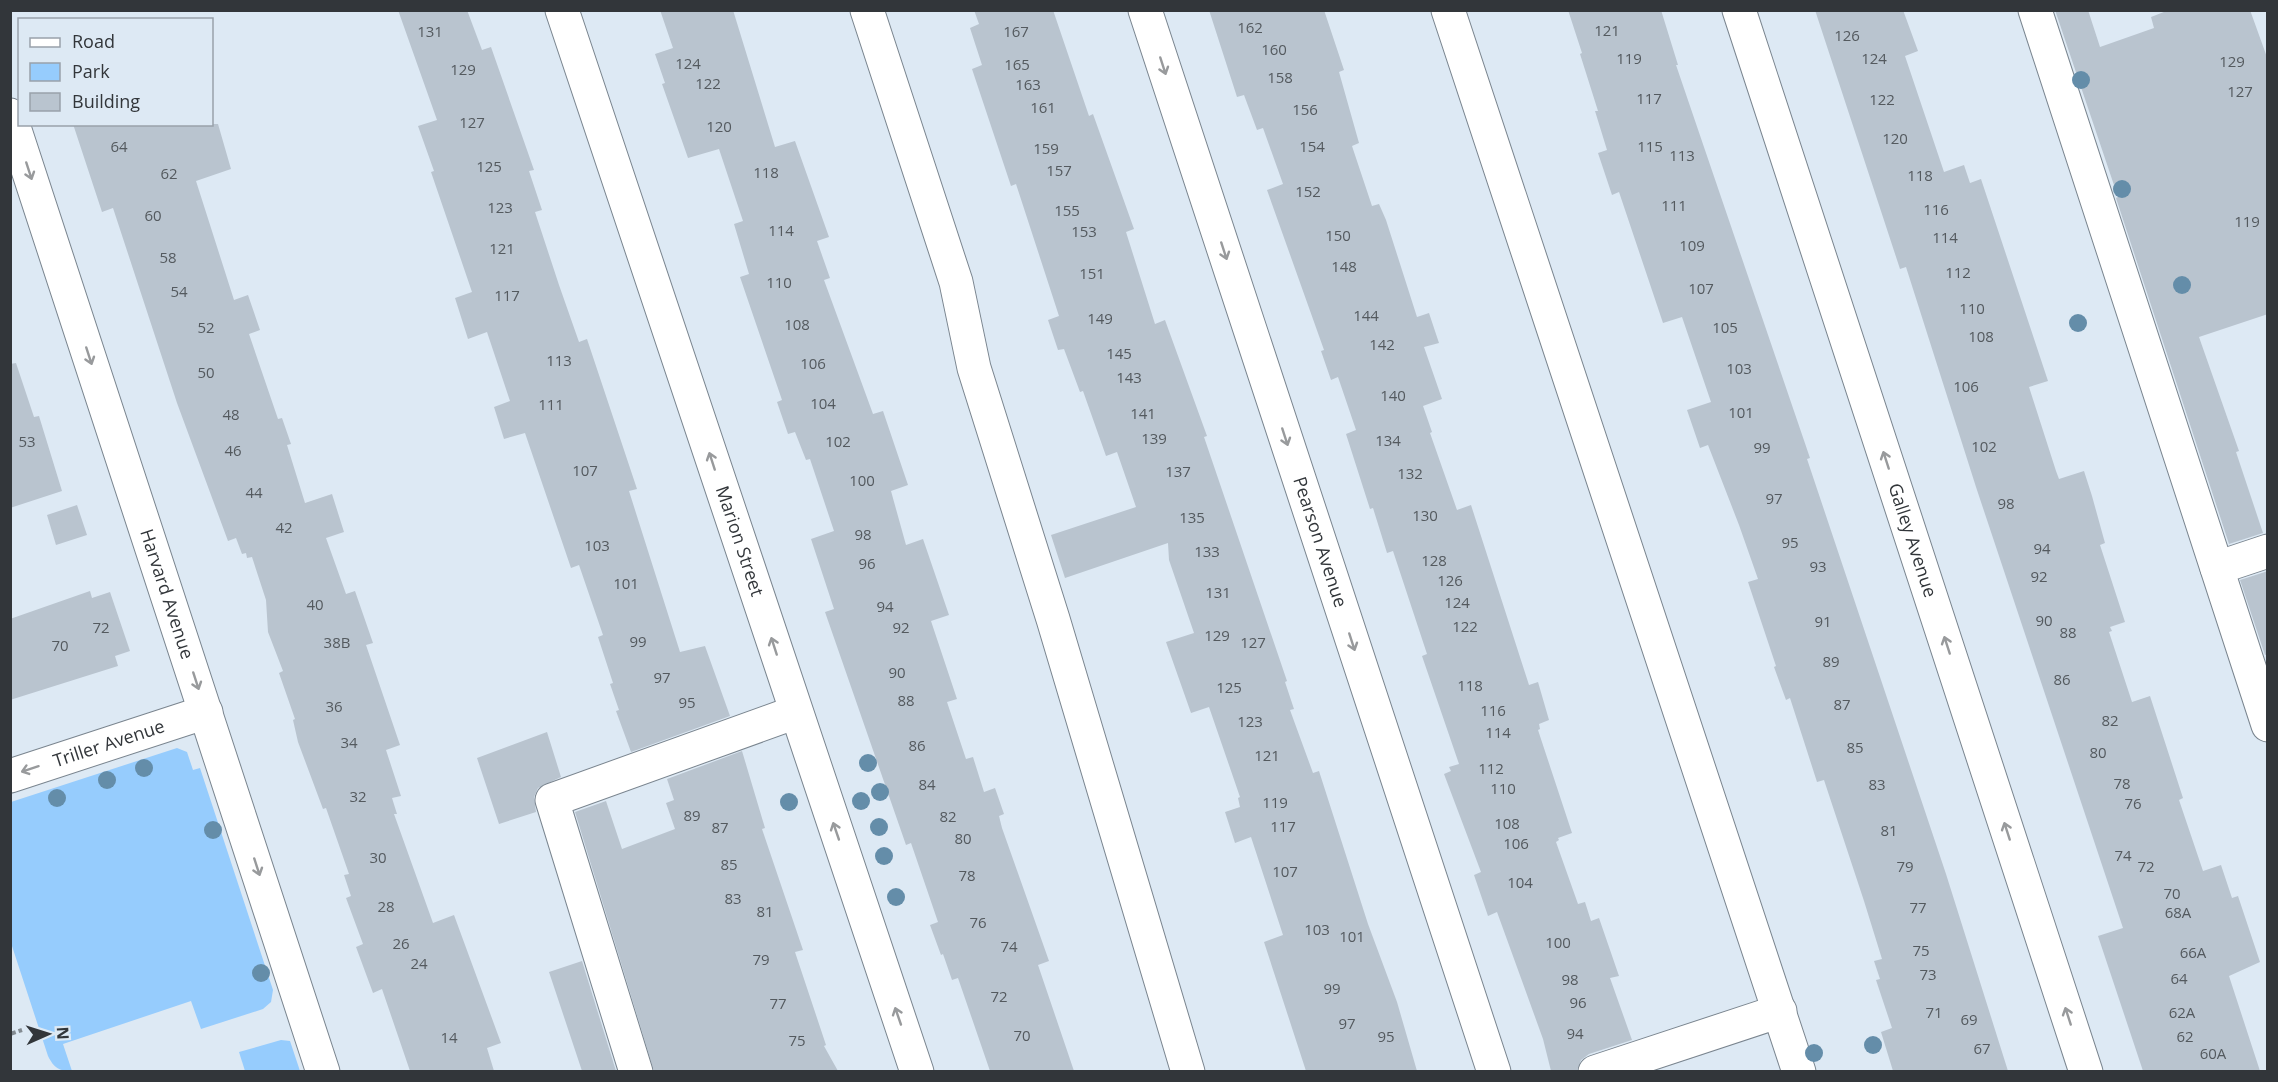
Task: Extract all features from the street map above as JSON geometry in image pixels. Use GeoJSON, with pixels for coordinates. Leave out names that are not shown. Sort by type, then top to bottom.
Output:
{"type":"FeatureCollection","features":[{"type":"Feature","properties":{"kind":"street","name":"Marion Street"},"geometry":{"type":"LineString","coordinates":[[562,10],[917,1071]]}},
{"type":"Feature","properties":{"kind":"street"},"geometry":{"type":"LineString","coordinates":[[867,10],[956,282],[974,368],[1053,619],[1188,1071]]}},
{"type":"Feature","properties":{"kind":"street","name":"Pearson Avenue"},"geometry":{"type":"LineString","coordinates":[[1145,10],[1494,1071]]}},
{"type":"Feature","properties":{"kind":"street"},"geometry":{"type":"LineString","coordinates":[[1448,10],[1799,1071]]}},
{"type":"Feature","properties":{"kind":"street","name":"Galley Avenue"},"geometry":{"type":"LineString","coordinates":[[1739,10],[2086,1071]]}},
{"type":"Feature","properties":{"kind":"street"},"geometry":{"type":"LineString","coordinates":[[2035,10],[2268,725]]}},
{"type":"Feature","properties":{"kind":"street","name":"Harvard Avenue"},"geometry":{"type":"LineString","coordinates":[[10,116],[323,1071]]}},
{"type":"Feature","properties":{"kind":"street"},"geometry":{"type":"LineString","coordinates":[[2217,568],[2268,551]]}},
{"type":"Feature","properties":{"kind":"street","name":"Triller Avenue"},"geometry":{"type":"LineString","coordinates":[[10,776],[206,711]]}},
{"type":"Feature","properties":{"kind":"street"},"geometry":{"type":"LineString","coordinates":[[636,1071],[569,861],[552,800],[796,712]]}},
{"type":"Feature","properties":{"kind":"street"},"geometry":{"type":"LineString","coordinates":[[1595,1071],[1780,1011]]}},
{"type":"Feature","properties":{"kind":"path"},"geometry":{"type":"LineString","coordinates":[[10,1034],[22,1030]]}},
{"type":"Feature","properties":{"kind":"green space"},"geometry":{"type":"Polygon","coordinates":[[[177,748],[187,752],[193,770],[200,768],[273,990],[271,1002],[263,1009],[201,1029],[191,1001],[63,1044],[72,1071],[60,1069],[52,1063],[48,1056],[11,943],[11,802],[177,748]]]}},
{"type":"Feature","properties":{"kind":"green space"},"geometry":{"type":"Polygon","coordinates":[[[281,1040],[290,1041],[300,1071],[245,1071],[239,1052],[281,1040]]]}},
{"type":"Feature","properties":{"kind":"building"},"geometry":{"type":"Polygon","coordinates":[[[398,10],[467,10],[482,50],[491,47],[534,170],[529,171],[542,210],[535,212],[559,285],[579,342],[587,339],[637,489],[629,491],[680,652],[705,646],[730,716],[631,752],[616,711],[619,710],[610,684],[613,683],[598,637],[603,635],[579,565],[571,568],[525,433],[504,439],[494,407],[510,401],[487,332],[468,339],[455,298],[472,292],[431,172],[434,171],[418,126],[437,120],[398,10]]]}},
{"type":"Feature","properties":{"kind":"building"},"geometry":{"type":"Polygon","coordinates":[[[660,10],[733,10],[775,147],[795,141],[829,237],[817,241],[830,278],[824,280],[873,414],[883,411],[908,485],[891,491],[906,545],[923,539],[949,615],[931,621],[957,699],[947,702],[966,759],[973,757],[984,792],[995,788],[1004,814],[999,816],[1002,828],[1049,961],[1038,965],[1074,1071],[990,1071],[958,978],[952,980],[943,954],[941,955],[930,925],[938,922],[911,843],[906,845],[825,612],[834,609],[811,539],[834,531],[810,459],[806,460],[795,432],[788,434],[777,402],[782,400],[740,277],[749,274],[734,224],[743,221],[719,149],[688,158],[662,84],[665,83],[655,54],[673,48],[660,10]]]}},
{"type":"Feature","properties":{"kind":"building"},"geometry":{"type":"Polygon","coordinates":[[[974,10],[1053,10],[1089,116],[1093,114],[1134,229],[1126,232],[1155,324],[1165,320],[1207,436],[1204,437],[1287,681],[1285,682],[1294,709],[1290,710],[1313,773],[1319,771],[1368,924],[1397,1002],[1417,1071],[1306,1071],[1264,942],[1283,935],[1251,837],[1235,843],[1225,812],[1240,807],[1238,798],[1240,797],[1209,707],[1191,713],[1166,642],[1194,633],[1169,560],[1168,543],[1065,578],[1051,535],[1136,507],[1117,452],[1106,456],[1083,391],[1080,392],[1064,349],[1058,350],[1048,320],[1059,316],[1016,184],[1011,186],[972,69],[982,65],[970,28],[979,24],[974,10]]]}},
{"type":"Feature","properties":{"kind":"building"},"geometry":{"type":"Polygon","coordinates":[[[1209,10],[1324,10],[1344,70],[1339,72],[1359,143],[1352,146],[1372,206],[1379,204],[1386,220],[1417,317],[1429,313],[1439,343],[1424,347],[1442,399],[1423,406],[1432,432],[1430,433],[1457,510],[1471,505],[1529,685],[1538,682],[1549,720],[1539,724],[1540,729],[1538,730],[1572,833],[1558,838],[1556,842],[1578,904],[1585,902],[1591,921],[1599,918],[1619,976],[1610,978],[1632,1040],[1589,1054],[1581,1060],[1577,1071],[1551,1071],[1543,1039],[1497,912],[1488,916],[1474,875],[1481,872],[1444,774],[1451,771],[1449,767],[1459,764],[1422,656],[1427,654],[1393,551],[1387,553],[1373,508],[1370,509],[1346,434],[1356,430],[1338,377],[1331,380],[1321,351],[1324,350],[1267,190],[1283,184],[1263,128],[1257,130],[1244,95],[1237,97],[1209,10]]]}},
{"type":"Feature","properties":{"kind":"building"},"geometry":{"type":"Polygon","coordinates":[[[1568,10],[1661,10],[1678,65],[1676,65],[1810,458],[1807,459],[1946,874],[2008,1071],[1893,1071],[1881,1032],[1892,1028],[1876,980],[1880,979],[1874,961],[1882,959],[1824,780],[1817,782],[1790,698],[1786,700],[1774,667],[1776,666],[1748,582],[1758,579],[1739,525],[1708,445],[1700,448],[1687,410],[1711,402],[1682,317],[1663,323],[1619,192],[1612,195],[1598,153],[1607,150],[1595,111],[1598,111],[1580,54],[1582,53],[1568,10]]]}},
{"type":"Feature","properties":{"kind":"building"},"geometry":{"type":"Polygon","coordinates":[[[1815,10],[1903,10],[1918,51],[1905,56],[1944,172],[1964,165],[1970,183],[1981,179],[2048,381],[2029,387],[2056,471],[2059,479],[2084,471],[2092,496],[2105,543],[2100,545],[2125,622],[2110,627],[2112,631],[2109,632],[2132,702],[2150,696],[2183,798],[2179,800],[2203,871],[2221,865],[2232,898],[2238,896],[2260,962],[2229,976],[2260,1071],[2143,1071],[2098,936],[2123,928],[1976,487],[1906,267],[1900,269],[1815,10]]]}},
{"type":"Feature","properties":{"kind":"building"},"geometry":{"type":"Polygon","coordinates":[[[2055,10],[2088,10],[2100,47],[2154,28],[2151,17],[2169,10],[2250,10],[2268,60],[2268,314],[2199,337],[2239,451],[2236,452],[2263,533],[2229,544],[2116,198],[2118,197],[2055,10]]]}},
{"type":"Feature","properties":{"kind":"building"},"geometry":{"type":"Polygon","coordinates":[[[213,124],[218,124],[231,169],[196,181],[234,300],[248,295],[260,330],[249,334],[278,419],[282,418],[291,444],[287,445],[305,503],[332,494],[344,532],[326,538],[346,594],[355,591],[373,643],[366,645],[400,745],[386,750],[401,796],[392,798],[397,814],[394,814],[433,923],[454,915],[501,1043],[487,1048],[494,1071],[410,1071],[382,989],[373,993],[356,947],[363,944],[346,898],[351,896],[344,875],[349,874],[326,808],[323,809],[298,742],[293,720],[295,719],[279,673],[283,671],[268,632],[266,600],[252,557],[247,558],[246,553],[242,554],[236,538],[228,541],[177,403],[113,208],[102,212],[74,126],[213,126],[213,124]]]}},
{"type":"Feature","properties":{"kind":"building"},"geometry":{"type":"Polygon","coordinates":[[[16,363],[34,417],[39,416],[62,491],[10,508],[10,364],[16,363]]]}},
{"type":"Feature","properties":{"kind":"building"},"geometry":{"type":"Polygon","coordinates":[[[77,505],[87,535],[56,545],[47,515],[77,505]]]}},
{"type":"Feature","properties":{"kind":"building"},"geometry":{"type":"Polygon","coordinates":[[[2268,571],[2268,654],[2265,655],[2240,580],[2268,571]]]}},
{"type":"Feature","properties":{"kind":"building"},"geometry":{"type":"Polygon","coordinates":[[[90,591],[92,598],[110,592],[130,651],[115,656],[118,666],[10,700],[10,619],[90,591]]]}},
{"type":"Feature","properties":{"kind":"building"},"geometry":{"type":"Polygon","coordinates":[[[547,732],[561,777],[538,788],[534,797],[536,812],[499,824],[477,758],[547,732]]]}},
{"type":"Feature","properties":{"kind":"building"},"geometry":{"type":"Polygon","coordinates":[[[742,751],[765,828],[762,829],[803,950],[795,952],[826,1045],[824,1046],[838,1071],[654,1071],[575,812],[606,801],[622,849],[675,829],[666,803],[674,800],[667,779],[742,751]]]}},
{"type":"Feature","properties":{"kind":"building"},"geometry":{"type":"Polygon","coordinates":[[[582,961],[616,1071],[582,1071],[549,972],[582,961]]]}}]}
